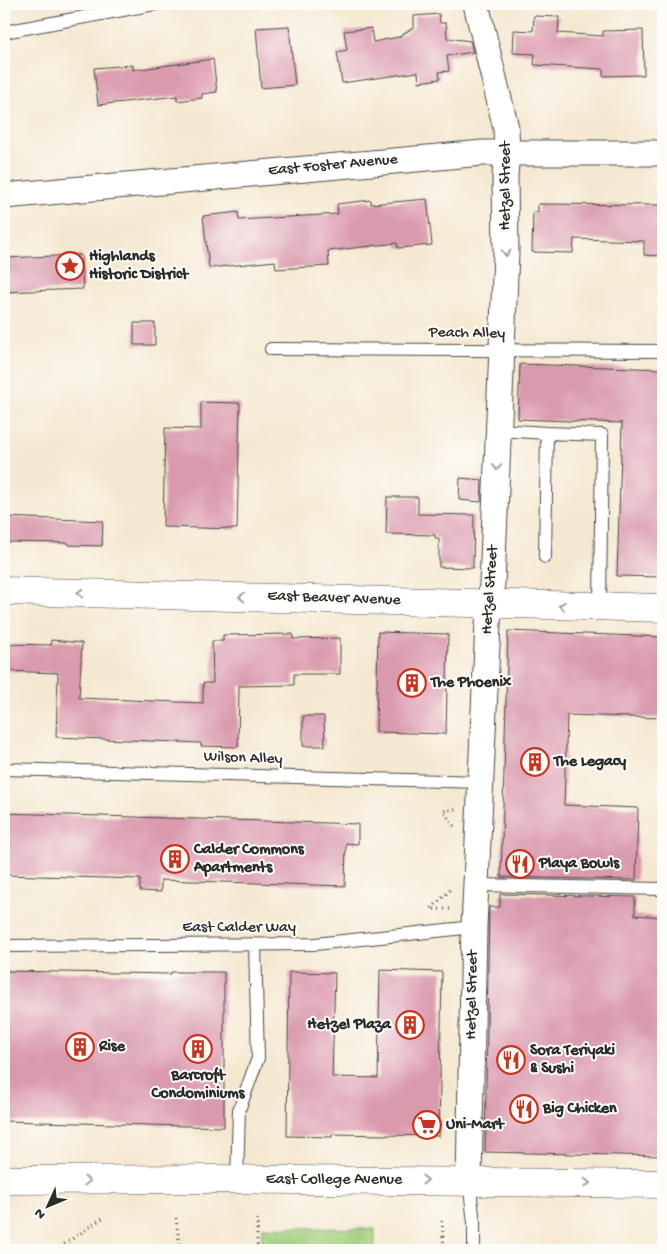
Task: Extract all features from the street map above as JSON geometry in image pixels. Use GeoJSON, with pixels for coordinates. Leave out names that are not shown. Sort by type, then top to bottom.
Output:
{"type":"FeatureCollection","features":[{"type":"Feature","properties":{"kind":"main road","name":"East Beaver Avenue"},"geometry":{"type":"LineString","coordinates":[[4,591],[663,608]]}},
{"type":"Feature","properties":{"kind":"main road","name":"East College Avenue"},"geometry":{"type":"LineString","coordinates":[[4,1180],[237,1179],[663,1184]]}},
{"type":"Feature","properties":{"kind":"street","name":"Hetzel Street"},"geometry":{"type":"LineString","coordinates":[[469,1181],[474,928],[502,350],[507,152],[506,128],[476,4]]}},
{"type":"Feature","properties":{"kind":"street","name":"East Foster Avenue"},"geometry":{"type":"LineString","coordinates":[[4,196],[507,152],[663,153]]}},
{"type":"Feature","properties":{"kind":"lane"},"geometry":{"type":"LineString","coordinates":[[4,32],[155,4]]}},
{"type":"Feature","properties":{"kind":"lane","name":"Peach Alley"},"geometry":{"type":"LineString","coordinates":[[271,349],[663,351]]}},
{"type":"Feature","properties":{"kind":"lane"},"geometry":{"type":"LineString","coordinates":[[498,430],[602,435],[600,607]]}},
{"type":"Feature","properties":{"kind":"lane"},"geometry":{"type":"LineString","coordinates":[[546,557],[547,433]]}},
{"type":"Feature","properties":{"kind":"lane","name":"Wilson Alley"},"geometry":{"type":"LineString","coordinates":[[4,769],[482,782]]}},
{"type":"Feature","properties":{"kind":"lane"},"geometry":{"type":"LineString","coordinates":[[477,885],[663,889]]}},
{"type":"Feature","properties":{"kind":"lane","name":"East Calder Way"},"geometry":{"type":"LineString","coordinates":[[4,946],[315,944],[474,928]]}},
{"type":"Feature","properties":{"kind":"lane"},"geometry":{"type":"LineString","coordinates":[[237,1179],[239,1110],[258,1058],[255,945]]}},
{"type":"Feature","properties":{"kind":"lane"},"geometry":{"type":"LineString","coordinates":[[469,1181],[474,1223],[474,1250]]}},
{"type":"Feature","properties":{"kind":"path"},"geometry":{"type":"LineString","coordinates":[[455,827],[443,811],[461,809]]}},
{"type":"Feature","properties":{"kind":"path"},"geometry":{"type":"LineString","coordinates":[[451,889],[431,909],[457,909]]}},
{"type":"Feature","properties":{"kind":"path"},"geometry":{"type":"LineString","coordinates":[[56,1250],[104,1217]]}},
{"type":"Feature","properties":{"kind":"path"},"geometry":{"type":"LineString","coordinates":[[176,1218],[180,1250]]}},
{"type":"Feature","properties":{"kind":"path"},"geometry":{"type":"LineString","coordinates":[[257,1218],[257,1250]]}},
{"type":"Feature","properties":{"kind":"path"},"geometry":{"type":"LineString","coordinates":[[442,1221],[444,1250]]}},
{"type":"Feature","properties":{"kind":"path"},"geometry":{"type":"LineString","coordinates":[[206,1250],[221,1250],[221,1242]]}},
{"type":"Feature","properties":{"kind":"green space"},"geometry":{"type":"Polygon","coordinates":[[[262,1227],[375,1229],[375,1250],[262,1250],[262,1227]]]}},
{"type":"Feature","properties":{"kind":"building"},"geometry":{"type":"Polygon","coordinates":[[[439,14],[440,23],[446,23],[447,38],[470,41],[473,52],[447,56],[449,71],[439,72],[440,79],[419,82],[418,72],[342,83],[337,52],[347,50],[344,31],[371,28],[373,42],[399,37],[414,27],[414,16],[439,14]]]}},
{"type":"Feature","properties":{"kind":"building"},"geometry":{"type":"Polygon","coordinates":[[[534,16],[559,17],[558,33],[603,36],[603,31],[643,30],[644,75],[603,76],[603,69],[534,65],[535,54],[513,53],[514,30],[533,31],[534,16]]]}},
{"type":"Feature","properties":{"kind":"building"},"geometry":{"type":"Polygon","coordinates":[[[289,26],[295,85],[261,88],[256,28],[289,26]]]}},
{"type":"Feature","properties":{"kind":"building"},"geometry":{"type":"Polygon","coordinates":[[[213,59],[217,92],[202,94],[202,98],[177,101],[177,96],[98,105],[94,68],[133,65],[133,70],[213,59]]]}},
{"type":"Feature","properties":{"kind":"building"},"geometry":{"type":"Polygon","coordinates":[[[427,199],[432,245],[398,248],[397,243],[328,251],[329,266],[276,269],[275,261],[209,268],[203,216],[238,212],[239,220],[338,214],[337,204],[371,200],[371,204],[427,199]]]}},
{"type":"Feature","properties":{"kind":"building"},"geometry":{"type":"Polygon","coordinates":[[[538,204],[663,205],[663,256],[644,255],[644,241],[574,239],[573,253],[532,252],[533,212],[538,212],[538,204]]]}},
{"type":"Feature","properties":{"kind":"building"},"geometry":{"type":"Polygon","coordinates":[[[81,255],[83,289],[4,292],[4,258],[81,255]]]}},
{"type":"Feature","properties":{"kind":"building"},"geometry":{"type":"Polygon","coordinates":[[[134,323],[155,323],[155,345],[134,345],[134,323]]]}},
{"type":"Feature","properties":{"kind":"building"},"geometry":{"type":"Polygon","coordinates":[[[520,364],[663,369],[663,577],[617,576],[622,423],[518,419],[520,364]]]}},
{"type":"Feature","properties":{"kind":"building"},"geometry":{"type":"Polygon","coordinates":[[[201,402],[240,403],[237,529],[163,527],[165,428],[201,429],[201,402]]]}},
{"type":"Feature","properties":{"kind":"building"},"geometry":{"type":"Polygon","coordinates":[[[460,478],[482,480],[481,502],[459,500],[460,478]]]}},
{"type":"Feature","properties":{"kind":"building"},"geometry":{"type":"Polygon","coordinates":[[[387,497],[418,497],[418,514],[474,515],[473,568],[439,567],[439,538],[435,538],[435,535],[386,534],[387,497]]]}},
{"type":"Feature","properties":{"kind":"building"},"geometry":{"type":"Polygon","coordinates":[[[4,517],[103,521],[102,546],[69,545],[69,543],[4,542],[4,517]]]}},
{"type":"Feature","properties":{"kind":"building","name":"The Legacy"},"geometry":{"type":"Polygon","coordinates":[[[508,631],[663,637],[663,718],[567,715],[564,805],[638,808],[636,880],[501,877],[508,631]]]}},
{"type":"Feature","properties":{"kind":"building","name":"The Phoenix"},"geometry":{"type":"Polygon","coordinates":[[[378,632],[448,634],[446,734],[376,732],[378,632]]]}},
{"type":"Feature","properties":{"kind":"building"},"geometry":{"type":"Polygon","coordinates":[[[293,634],[293,639],[340,638],[340,674],[294,674],[294,685],[239,686],[238,747],[201,746],[201,743],[56,737],[58,673],[4,671],[4,644],[51,645],[51,640],[82,643],[79,698],[203,703],[203,683],[213,683],[212,641],[223,641],[223,635],[293,634]]]}},
{"type":"Feature","properties":{"kind":"building"},"geometry":{"type":"Polygon","coordinates":[[[303,716],[324,716],[325,746],[303,746],[303,716]]]}},
{"type":"Feature","properties":{"kind":"building","name":"Calder Commons Apartments"},"geometry":{"type":"Polygon","coordinates":[[[4,813],[358,824],[358,844],[346,843],[345,886],[161,880],[161,892],[140,891],[140,879],[4,875],[4,813]]]}},
{"type":"Feature","properties":{"kind":"building"},"geometry":{"type":"Polygon","coordinates":[[[500,894],[635,897],[635,915],[663,917],[663,1156],[485,1152],[489,907],[500,907],[500,894]]]}},
{"type":"Feature","properties":{"kind":"building"},"geometry":{"type":"Polygon","coordinates":[[[380,970],[442,972],[439,1136],[332,1134],[332,1137],[287,1136],[289,972],[335,973],[332,1077],[378,1078],[380,970]]]}},
{"type":"Feature","properties":{"kind":"building","name":"Rise"},"geometry":{"type":"Polygon","coordinates":[[[4,971],[171,974],[171,972],[224,972],[224,1127],[4,1121],[4,971]]]}},
{"type":"Feature","properties":{"kind":"place","name":"Highlands Historic District"},"geometry":{"type":"Point","coordinates":[70,266]}},
{"type":"Feature","properties":{"kind":"place","name":"The Phoenix"},"geometry":{"type":"Point","coordinates":[412,683]}},
{"type":"Feature","properties":{"kind":"place","name":"The Legacy"},"geometry":{"type":"Point","coordinates":[535,762]}},
{"type":"Feature","properties":{"kind":"place","name":"Calder Commons Apartments"},"geometry":{"type":"Point","coordinates":[175,859]}},
{"type":"Feature","properties":{"kind":"place","name":"Playa Bowls"},"geometry":{"type":"Point","coordinates":[520,864]}},
{"type":"Feature","properties":{"kind":"place","name":"Hetzel Plaza"},"geometry":{"type":"Point","coordinates":[410,1025]}},
{"type":"Feature","properties":{"kind":"place","name":"Rise"},"geometry":{"type":"Point","coordinates":[80,1047]}},
{"type":"Feature","properties":{"kind":"place","name":"Barcroft Condominiums"},"geometry":{"type":"Point","coordinates":[198,1049]}},
{"type":"Feature","properties":{"kind":"place","name":"Sora Teriyaki & Sushi"},"geometry":{"type":"Point","coordinates":[511,1060]}},
{"type":"Feature","properties":{"kind":"place","name":"Big Chicken"},"geometry":{"type":"Point","coordinates":[524,1109]}},
{"type":"Feature","properties":{"kind":"place","name":"Uni-Mart"},"geometry":{"type":"Point","coordinates":[427,1125]}}]}
